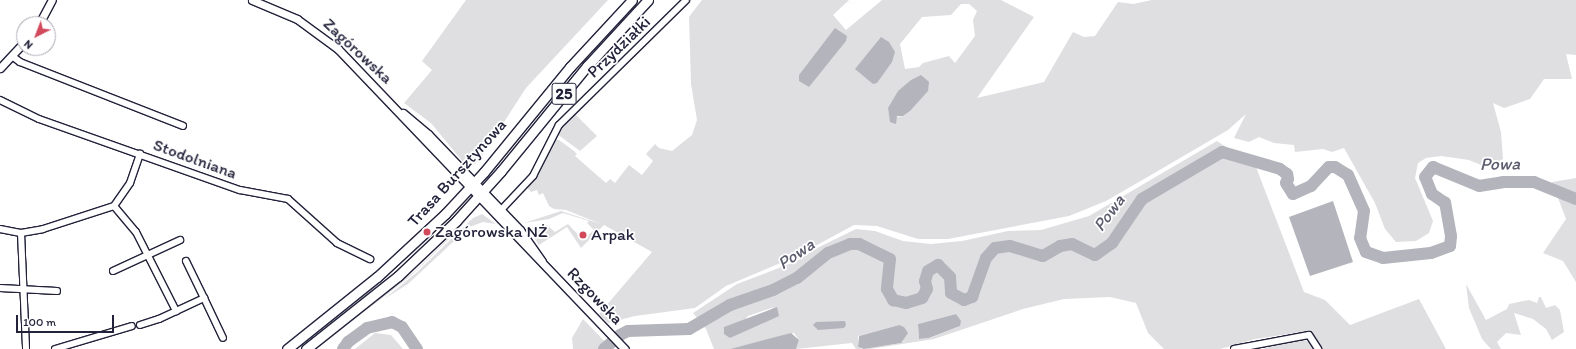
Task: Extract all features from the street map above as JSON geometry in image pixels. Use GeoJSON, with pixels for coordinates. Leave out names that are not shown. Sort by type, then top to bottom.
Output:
{"type":"FeatureCollection","features":[{"type":"Feature","properties":{"kind":"main road","name":"Trasa Bursztynowa"},"geometry":{"type":"LineString","coordinates":[[287,349],[393,263],[472,185],[570,67],[632,0]]}},
{"type":"Feature","properties":{"kind":"main road","name":"Trasa Bursztynowa"},"geometry":{"type":"LineString","coordinates":[[306,349],[408,267],[481,194],[587,66],[648,0]]}},
{"type":"Feature","properties":{"kind":"street"},"geometry":{"type":"LineString","coordinates":[[43,16],[52,0]]}},
{"type":"Feature","properties":{"kind":"street","name":"Zagórowska"},"geometry":{"type":"LineString","coordinates":[[252,0],[289,15],[323,36],[397,109],[428,134],[472,185],[512,221]]}},
{"type":"Feature","properties":{"kind":"street","name":"Przydziałki"},"geometry":{"type":"LineString","coordinates":[[501,210],[533,176],[559,126],[686,0]]}},
{"type":"Feature","properties":{"kind":"street"},"geometry":{"type":"LineString","coordinates":[[0,68],[16,51]]}},
{"type":"Feature","properties":{"kind":"street"},"geometry":{"type":"LineString","coordinates":[[12,56],[20,62],[183,126]]}},
{"type":"Feature","properties":{"kind":"street","name":"Stodolniana"},"geometry":{"type":"LineString","coordinates":[[0,100],[39,119],[240,190],[288,200],[337,243],[370,259]]}},
{"type":"Feature","properties":{"kind":"street"},"geometry":{"type":"LineString","coordinates":[[0,229],[21,232],[50,227],[114,206],[130,183],[140,154]]}},
{"type":"Feature","properties":{"kind":"street","name":"Zagórowska"},"geometry":{"type":"LineString","coordinates":[[481,194],[506,227]]}},
{"type":"Feature","properties":{"kind":"street"},"geometry":{"type":"LineString","coordinates":[[114,206],[128,221],[148,254],[176,311]]}},
{"type":"Feature","properties":{"kind":"street","name":"Rzgowska"},"geometry":{"type":"LineString","coordinates":[[512,221],[532,244],[544,264]]}},
{"type":"Feature","properties":{"kind":"street","name":"Rzgowska"},"geometry":{"type":"LineString","coordinates":[[506,227],[544,264],[625,349]]}},
{"type":"Feature","properties":{"kind":"street"},"geometry":{"type":"LineString","coordinates":[[21,232],[26,349]]}},
{"type":"Feature","properties":{"kind":"street"},"geometry":{"type":"LineString","coordinates":[[113,271],[180,240]]}},
{"type":"Feature","properties":{"kind":"street"},"geometry":{"type":"LineString","coordinates":[[186,260],[224,338]]}},
{"type":"Feature","properties":{"kind":"street"},"geometry":{"type":"LineString","coordinates":[[0,288],[23,291],[57,291]]}},
{"type":"Feature","properties":{"kind":"street"},"geometry":{"type":"LineString","coordinates":[[140,325],[204,298]]}},
{"type":"Feature","properties":{"kind":"street"},"geometry":{"type":"LineString","coordinates":[[55,349],[132,326]]}},
{"type":"Feature","properties":{"kind":"street"},"geometry":{"type":"LineString","coordinates":[[1234,349],[1309,335],[1318,349]]}},
{"type":"Feature","properties":{"kind":"shaded area"},"geometry":{"type":"Polygon","coordinates":[[[466,0],[608,0],[526,88],[482,156],[475,164],[469,165],[463,162],[431,123],[404,103],[432,70],[422,61],[466,0]]]}},
{"type":"Feature","properties":{"kind":"shaded area"},"geometry":{"type":"Polygon","coordinates":[[[702,0],[849,0],[833,15],[846,30],[882,0],[1001,0],[1034,17],[977,98],[1044,82],[1073,32],[1084,37],[1095,36],[1118,2],[1133,4],[1152,0],[1576,0],[1576,55],[1566,54],[1572,79],[1544,79],[1530,99],[1504,108],[1493,103],[1501,132],[1503,159],[1486,167],[1469,160],[1441,156],[1426,158],[1418,163],[1415,178],[1433,221],[1429,233],[1416,241],[1396,242],[1385,229],[1375,203],[1344,148],[1332,152],[1323,149],[1295,152],[1294,145],[1274,143],[1259,137],[1249,142],[1234,138],[1246,114],[1228,130],[1106,201],[1069,216],[948,239],[918,239],[877,226],[854,225],[795,257],[726,286],[695,308],[635,316],[608,323],[599,314],[652,252],[604,225],[581,248],[567,227],[539,245],[527,228],[547,225],[555,232],[568,224],[583,240],[594,230],[587,223],[589,221],[563,213],[549,219],[524,223],[561,211],[601,224],[566,210],[554,209],[549,206],[543,193],[539,195],[537,190],[531,192],[526,186],[537,175],[553,140],[559,140],[574,151],[577,154],[575,156],[606,183],[610,179],[615,183],[629,165],[642,175],[653,161],[646,154],[655,144],[659,148],[672,151],[692,135],[697,120],[691,84],[689,17],[702,0]],[[961,4],[951,15],[922,17],[900,44],[905,69],[919,67],[923,63],[949,56],[955,63],[975,36],[973,20],[977,11],[969,4],[961,4]],[[888,108],[890,118],[903,116],[910,111],[888,108]]]}},
{"type":"Feature","properties":{"kind":"shaded area"},"geometry":{"type":"Polygon","coordinates":[[[835,28],[847,36],[846,41],[809,87],[799,81],[799,75],[835,28]]]}},
{"type":"Feature","properties":{"kind":"shaded area"},"geometry":{"type":"Polygon","coordinates":[[[881,37],[889,42],[895,52],[892,62],[877,83],[873,84],[855,69],[881,37]]]}},
{"type":"Feature","properties":{"kind":"shaded area"},"geometry":{"type":"Polygon","coordinates":[[[921,75],[929,82],[928,91],[910,111],[903,116],[897,116],[896,124],[890,122],[888,108],[898,91],[911,80],[921,75]]]}},
{"type":"Feature","properties":{"kind":"shaded area"},"geometry":{"type":"Polygon","coordinates":[[[575,114],[597,136],[580,151],[557,134],[575,114]]]}},
{"type":"Feature","properties":{"kind":"shaded area"},"geometry":{"type":"Polygon","coordinates":[[[1217,141],[1256,167],[1304,292],[1325,300],[1350,325],[1419,299],[1446,349],[1320,349],[1308,331],[1255,339],[1220,349],[1164,349],[1148,333],[1136,303],[1110,297],[1064,299],[1023,309],[934,339],[870,349],[864,349],[901,343],[899,325],[858,336],[858,347],[862,349],[856,349],[852,343],[796,349],[799,340],[794,333],[730,349],[714,349],[706,329],[693,313],[737,284],[797,261],[817,248],[856,229],[875,231],[903,241],[931,244],[962,241],[1008,231],[1041,230],[1089,216],[1217,141]],[[774,307],[748,316],[730,338],[740,332],[774,307]],[[956,314],[918,324],[919,339],[930,338],[960,326],[956,314]]]}},
{"type":"Feature","properties":{"kind":"shaded area"},"geometry":{"type":"Polygon","coordinates":[[[1576,178],[1576,282],[1563,261],[1543,253],[1566,219],[1552,182],[1576,178]]]}},
{"type":"Feature","properties":{"kind":"shaded area"},"geometry":{"type":"Polygon","coordinates":[[[1333,201],[1353,262],[1310,276],[1289,217],[1333,201]]]}},
{"type":"Feature","properties":{"kind":"shaded area"},"geometry":{"type":"Polygon","coordinates":[[[458,207],[427,240],[370,292],[298,349],[293,349],[386,275],[458,207]]]}},
{"type":"Feature","properties":{"kind":"shaded area"},"geometry":{"type":"Polygon","coordinates":[[[482,214],[496,224],[483,222],[469,227],[408,284],[384,299],[416,273],[473,218],[482,214]]]}},
{"type":"Feature","properties":{"kind":"shaded area"},"geometry":{"type":"Polygon","coordinates":[[[471,216],[415,272],[316,349],[313,349],[415,271],[471,216]]]}},
{"type":"Feature","properties":{"kind":"shaded area"},"geometry":{"type":"Polygon","coordinates":[[[1466,284],[1486,320],[1507,309],[1509,304],[1529,300],[1537,303],[1539,297],[1541,297],[1546,308],[1555,305],[1560,310],[1564,332],[1552,340],[1546,329],[1533,319],[1514,313],[1521,335],[1506,333],[1497,342],[1501,349],[1491,349],[1482,339],[1469,308],[1466,284]]]}},
{"type":"Feature","properties":{"kind":"shaded area"},"geometry":{"type":"Polygon","coordinates":[[[777,307],[779,316],[730,338],[724,334],[724,327],[777,307]]]}},
{"type":"Feature","properties":{"kind":"shaded area"},"geometry":{"type":"Polygon","coordinates":[[[956,314],[961,321],[960,326],[929,338],[919,339],[918,324],[956,314]]]}},
{"type":"Feature","properties":{"kind":"shaded area"},"geometry":{"type":"Polygon","coordinates":[[[583,319],[612,349],[573,349],[572,338],[583,319]]]}},
{"type":"Feature","properties":{"kind":"shaded area"},"geometry":{"type":"Polygon","coordinates":[[[845,321],[846,325],[844,328],[818,330],[813,325],[816,322],[845,321]]]}},
{"type":"Feature","properties":{"kind":"shaded area"},"geometry":{"type":"Polygon","coordinates":[[[899,325],[904,327],[908,333],[901,343],[864,349],[858,347],[859,336],[899,325]]]}},
{"type":"Feature","properties":{"kind":"shaded area"},"geometry":{"type":"Polygon","coordinates":[[[375,333],[391,335],[403,349],[355,349],[375,333]]]}},
{"type":"Feature","properties":{"kind":"shaded area"},"geometry":{"type":"Polygon","coordinates":[[[791,333],[799,340],[796,349],[730,349],[791,333]]]}},
{"type":"Feature","properties":{"kind":"shaded area"},"geometry":{"type":"Polygon","coordinates":[[[1303,339],[1312,344],[1315,349],[1262,349],[1303,339]]]}},
{"type":"Feature","properties":{"kind":"waterway","name":"Powa"},"geometry":{"type":"LineString","coordinates":[[604,349],[620,335],[628,331],[689,329],[730,305],[773,290],[797,278],[828,253],[850,244],[859,244],[890,259],[887,289],[893,300],[906,303],[922,298],[927,289],[925,281],[928,271],[938,265],[950,277],[951,293],[964,300],[972,297],[986,258],[995,248],[1010,246],[1043,256],[1060,246],[1072,244],[1095,255],[1112,243],[1142,199],[1222,152],[1280,169],[1287,174],[1288,179],[1286,183],[1293,194],[1311,186],[1329,167],[1335,167],[1348,175],[1364,211],[1360,238],[1366,252],[1383,258],[1431,253],[1450,246],[1451,236],[1445,203],[1432,194],[1425,177],[1433,167],[1479,186],[1503,182],[1534,182],[1576,199]]}},
{"type":"Feature","properties":{"kind":"waterway","name":"Powa"},"geometry":{"type":"LineString","coordinates":[[343,349],[348,342],[367,328],[392,322],[402,327],[417,349]]}},
{"type":"Feature","properties":{"kind":"place","name":"Zagórowska NŻ"},"geometry":{"type":"Point","coordinates":[427,232]}},
{"type":"Feature","properties":{"kind":"place","name":"Arpak"},"geometry":{"type":"Point","coordinates":[583,235]}}]}
